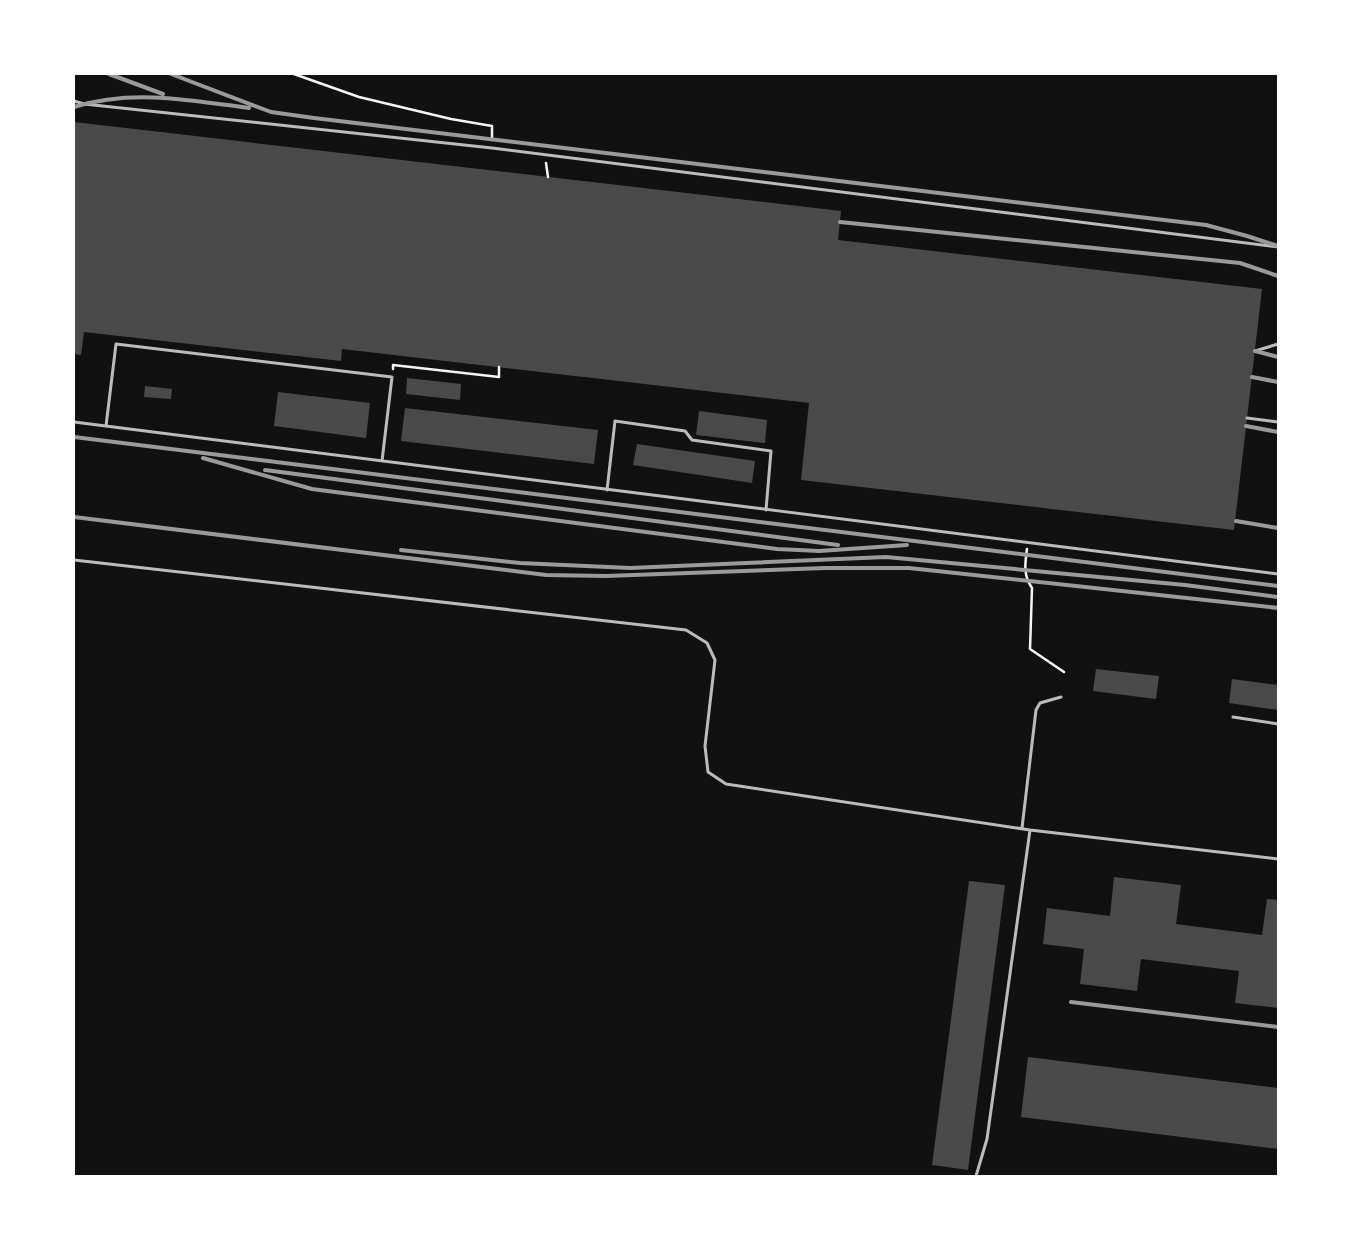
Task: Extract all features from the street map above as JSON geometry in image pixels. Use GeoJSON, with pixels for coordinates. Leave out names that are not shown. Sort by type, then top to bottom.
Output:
{"type":"FeatureCollection","features":[{"type":"Feature","properties":{"kind":"lane"},"geometry":{"type":"LineString","coordinates":[[74,101],[84,104],[492,148],[1278,247]]}},
{"type":"Feature","properties":{"kind":"lane"},"geometry":{"type":"LineString","coordinates":[[106,426],[116,344],[392,377],[382,461]]}},
{"type":"Feature","properties":{"kind":"lane"},"geometry":{"type":"LineString","coordinates":[[1255,351],[1278,344]]}},
{"type":"Feature","properties":{"kind":"lane"},"geometry":{"type":"LineString","coordinates":[[1247,418],[1278,422]]}},
{"type":"Feature","properties":{"kind":"lane"},"geometry":{"type":"LineString","coordinates":[[607,490],[615,421],[685,431],[692,440],[771,451],[766,510]]}},
{"type":"Feature","properties":{"kind":"lane"},"geometry":{"type":"LineString","coordinates":[[74,422],[1278,574]]}},
{"type":"Feature","properties":{"kind":"lane"},"geometry":{"type":"LineString","coordinates":[[74,560],[686,630],[707,643],[715,660],[705,746],[708,772],[726,784],[1030,830],[1278,859]]}},
{"type":"Feature","properties":{"kind":"lane"},"geometry":{"type":"LineString","coordinates":[[1022,828],[1036,710],[1040,703],[1061,696]]}},
{"type":"Feature","properties":{"kind":"lane"},"geometry":{"type":"LineString","coordinates":[[1233,717],[1278,724]]}},
{"type":"Feature","properties":{"kind":"lane"},"geometry":{"type":"LineString","coordinates":[[976,1176],[987,1139],[1030,830]]}},
{"type":"Feature","properties":{"kind":"path"},"geometry":{"type":"LineString","coordinates":[[294,74],[359,97],[451,119],[492,126],[492,148]]}},
{"type":"Feature","properties":{"kind":"path"},"geometry":{"type":"LineString","coordinates":[[546,160],[548,177]]}},
{"type":"Feature","properties":{"kind":"path"},"geometry":{"type":"LineString","coordinates":[[392,377],[393,365],[499,377],[499,367]]}},
{"type":"Feature","properties":{"kind":"path"},"geometry":{"type":"LineString","coordinates":[[1028,542],[1024,570],[1027,581],[1032,588],[1030,649],[1064,672]]}},
{"type":"Feature","properties":{"kind":"building"},"geometry":{"type":"Polygon","coordinates":[[[74,122],[841,211],[838,240],[1262,289],[1234,530],[801,480],[809,403],[342,349],[341,361],[84,332],[81,355],[74,354],[74,122]]]}},
{"type":"Feature","properties":{"kind":"building"},"geometry":{"type":"Polygon","coordinates":[[[407,378],[461,384],[460,400],[406,394],[407,378]]]}},
{"type":"Feature","properties":{"kind":"building"},"geometry":{"type":"Polygon","coordinates":[[[145,386],[172,389],[171,399],[144,397],[145,386]]]}},
{"type":"Feature","properties":{"kind":"building"},"geometry":{"type":"Polygon","coordinates":[[[278,392],[370,403],[366,438],[274,426],[278,392]]]}},
{"type":"Feature","properties":{"kind":"building"},"geometry":{"type":"Polygon","coordinates":[[[405,408],[598,430],[594,464],[401,441],[405,408]]]}},
{"type":"Feature","properties":{"kind":"building"},"geometry":{"type":"Polygon","coordinates":[[[699,411],[767,420],[765,443],[696,435],[699,411]]]}},
{"type":"Feature","properties":{"kind":"building"},"geometry":{"type":"Polygon","coordinates":[[[637,444],[755,461],[752,483],[633,465],[637,444]]]}},
{"type":"Feature","properties":{"kind":"building"},"geometry":{"type":"Polygon","coordinates":[[[1096,669],[1159,676],[1156,699],[1093,691],[1096,669]]]}},
{"type":"Feature","properties":{"kind":"building"},"geometry":{"type":"Polygon","coordinates":[[[1232,679],[1278,685],[1278,710],[1229,703],[1232,679]]]}},
{"type":"Feature","properties":{"kind":"building"},"geometry":{"type":"Polygon","coordinates":[[[1114,877],[1181,885],[1176,924],[1262,935],[1267,899],[1278,900],[1278,1008],[1235,1003],[1239,971],[1141,959],[1137,991],[1080,984],[1084,949],[1043,944],[1047,908],[1110,916],[1114,877]]]}},
{"type":"Feature","properties":{"kind":"building"},"geometry":{"type":"Polygon","coordinates":[[[969,881],[1005,885],[968,1170],[932,1165],[969,881]]]}},
{"type":"Feature","properties":{"kind":"building"},"geometry":{"type":"Polygon","coordinates":[[[1028,1057],[1278,1088],[1278,1149],[1021,1117],[1028,1057]]]}},
{"type":"Feature","properties":{"kind":"railway"},"geometry":{"type":"LineString","coordinates":[[109,74],[163,94]]}},
{"type":"Feature","properties":{"kind":"railway"},"geometry":{"type":"LineString","coordinates":[[171,74],[271,112],[1206,225],[1278,246]]}},
{"type":"Feature","properties":{"kind":"railway"},"geometry":{"type":"LineString","coordinates":[[74,107],[118,98],[139,97],[183,99],[249,108]]}},
{"type":"Feature","properties":{"kind":"railway"},"geometry":{"type":"LineString","coordinates":[[840,222],[1240,263],[1278,276]]}},
{"type":"Feature","properties":{"kind":"railway"},"geometry":{"type":"LineString","coordinates":[[1255,351],[1278,357]]}},
{"type":"Feature","properties":{"kind":"railway"},"geometry":{"type":"LineString","coordinates":[[1252,377],[1278,382]]}},
{"type":"Feature","properties":{"kind":"railway"},"geometry":{"type":"LineString","coordinates":[[1246,426],[1278,432]]}},
{"type":"Feature","properties":{"kind":"railway"},"geometry":{"type":"LineString","coordinates":[[74,437],[1278,586]]}},
{"type":"Feature","properties":{"kind":"railway"},"geometry":{"type":"LineString","coordinates":[[203,458],[312,489],[777,549],[819,551],[907,545]]}},
{"type":"Feature","properties":{"kind":"railway"},"geometry":{"type":"LineString","coordinates":[[265,470],[838,545]]}},
{"type":"Feature","properties":{"kind":"railway"},"geometry":{"type":"LineString","coordinates":[[74,517],[546,575],[606,576],[825,568],[909,568],[1278,608]]}},
{"type":"Feature","properties":{"kind":"railway"},"geometry":{"type":"LineString","coordinates":[[1236,521],[1278,528]]}},
{"type":"Feature","properties":{"kind":"railway"},"geometry":{"type":"LineString","coordinates":[[401,550],[520,563],[630,568],[886,557],[1185,585],[1278,597]]}},
{"type":"Feature","properties":{"kind":"railway"},"geometry":{"type":"LineString","coordinates":[[1071,1002],[1278,1027]]}}]}
